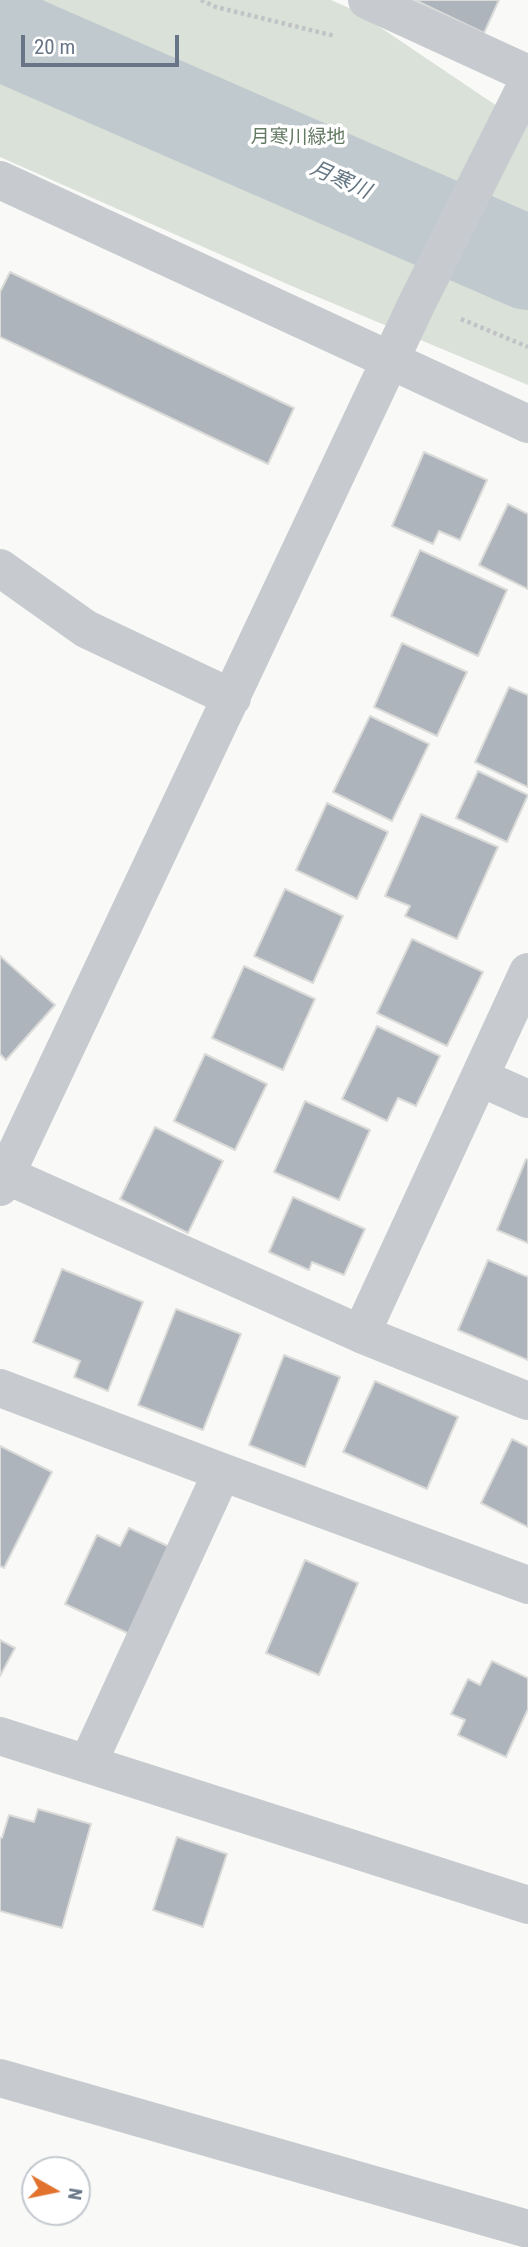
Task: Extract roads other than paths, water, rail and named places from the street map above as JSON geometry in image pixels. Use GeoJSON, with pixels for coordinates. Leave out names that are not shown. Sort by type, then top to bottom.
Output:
{"type":"FeatureCollection","features":[{"type":"Feature","properties":{"kind":"street"},"geometry":{"type":"LineString","coordinates":[[367,0],[528,74]]}},
{"type":"Feature","properties":{"kind":"street"},"geometry":{"type":"LineString","coordinates":[[528,82],[418,301],[3,1181],[361,1334],[528,1401]]}},
{"type":"Feature","properties":{"kind":"street"},"geometry":{"type":"LineString","coordinates":[[0,180],[528,424]]}},
{"type":"Feature","properties":{"kind":"street"},"geometry":{"type":"LineString","coordinates":[[0,568],[86,629],[232,698]]}},
{"type":"Feature","properties":{"kind":"street"},"geometry":{"type":"LineString","coordinates":[[361,1334],[528,972]]}},
{"type":"Feature","properties":{"kind":"street"},"geometry":{"type":"LineString","coordinates":[[481,1078],[528,1099]]}},
{"type":"Feature","properties":{"kind":"street"},"geometry":{"type":"LineString","coordinates":[[0,1388],[528,1585]]}},
{"type":"Feature","properties":{"kind":"street"},"geometry":{"type":"LineString","coordinates":[[88,1763],[222,1472]]}},
{"type":"Feature","properties":{"kind":"street"},"geometry":{"type":"LineString","coordinates":[[0,1736],[528,1905]]}},
{"type":"Feature","properties":{"kind":"street"},"geometry":{"type":"LineString","coordinates":[[0,2078],[528,2229]]}},
{"type":"Feature","properties":{"kind":"waterway","name":"月寒川"},"geometry":{"type":"LineString","coordinates":[[0,29],[23,43],[528,263]]}},
{"type":"Feature","properties":{"kind":"park label","name":"月寒川緑地"},"geometry":{"type":"Point","coordinates":[298,138]}}]}
